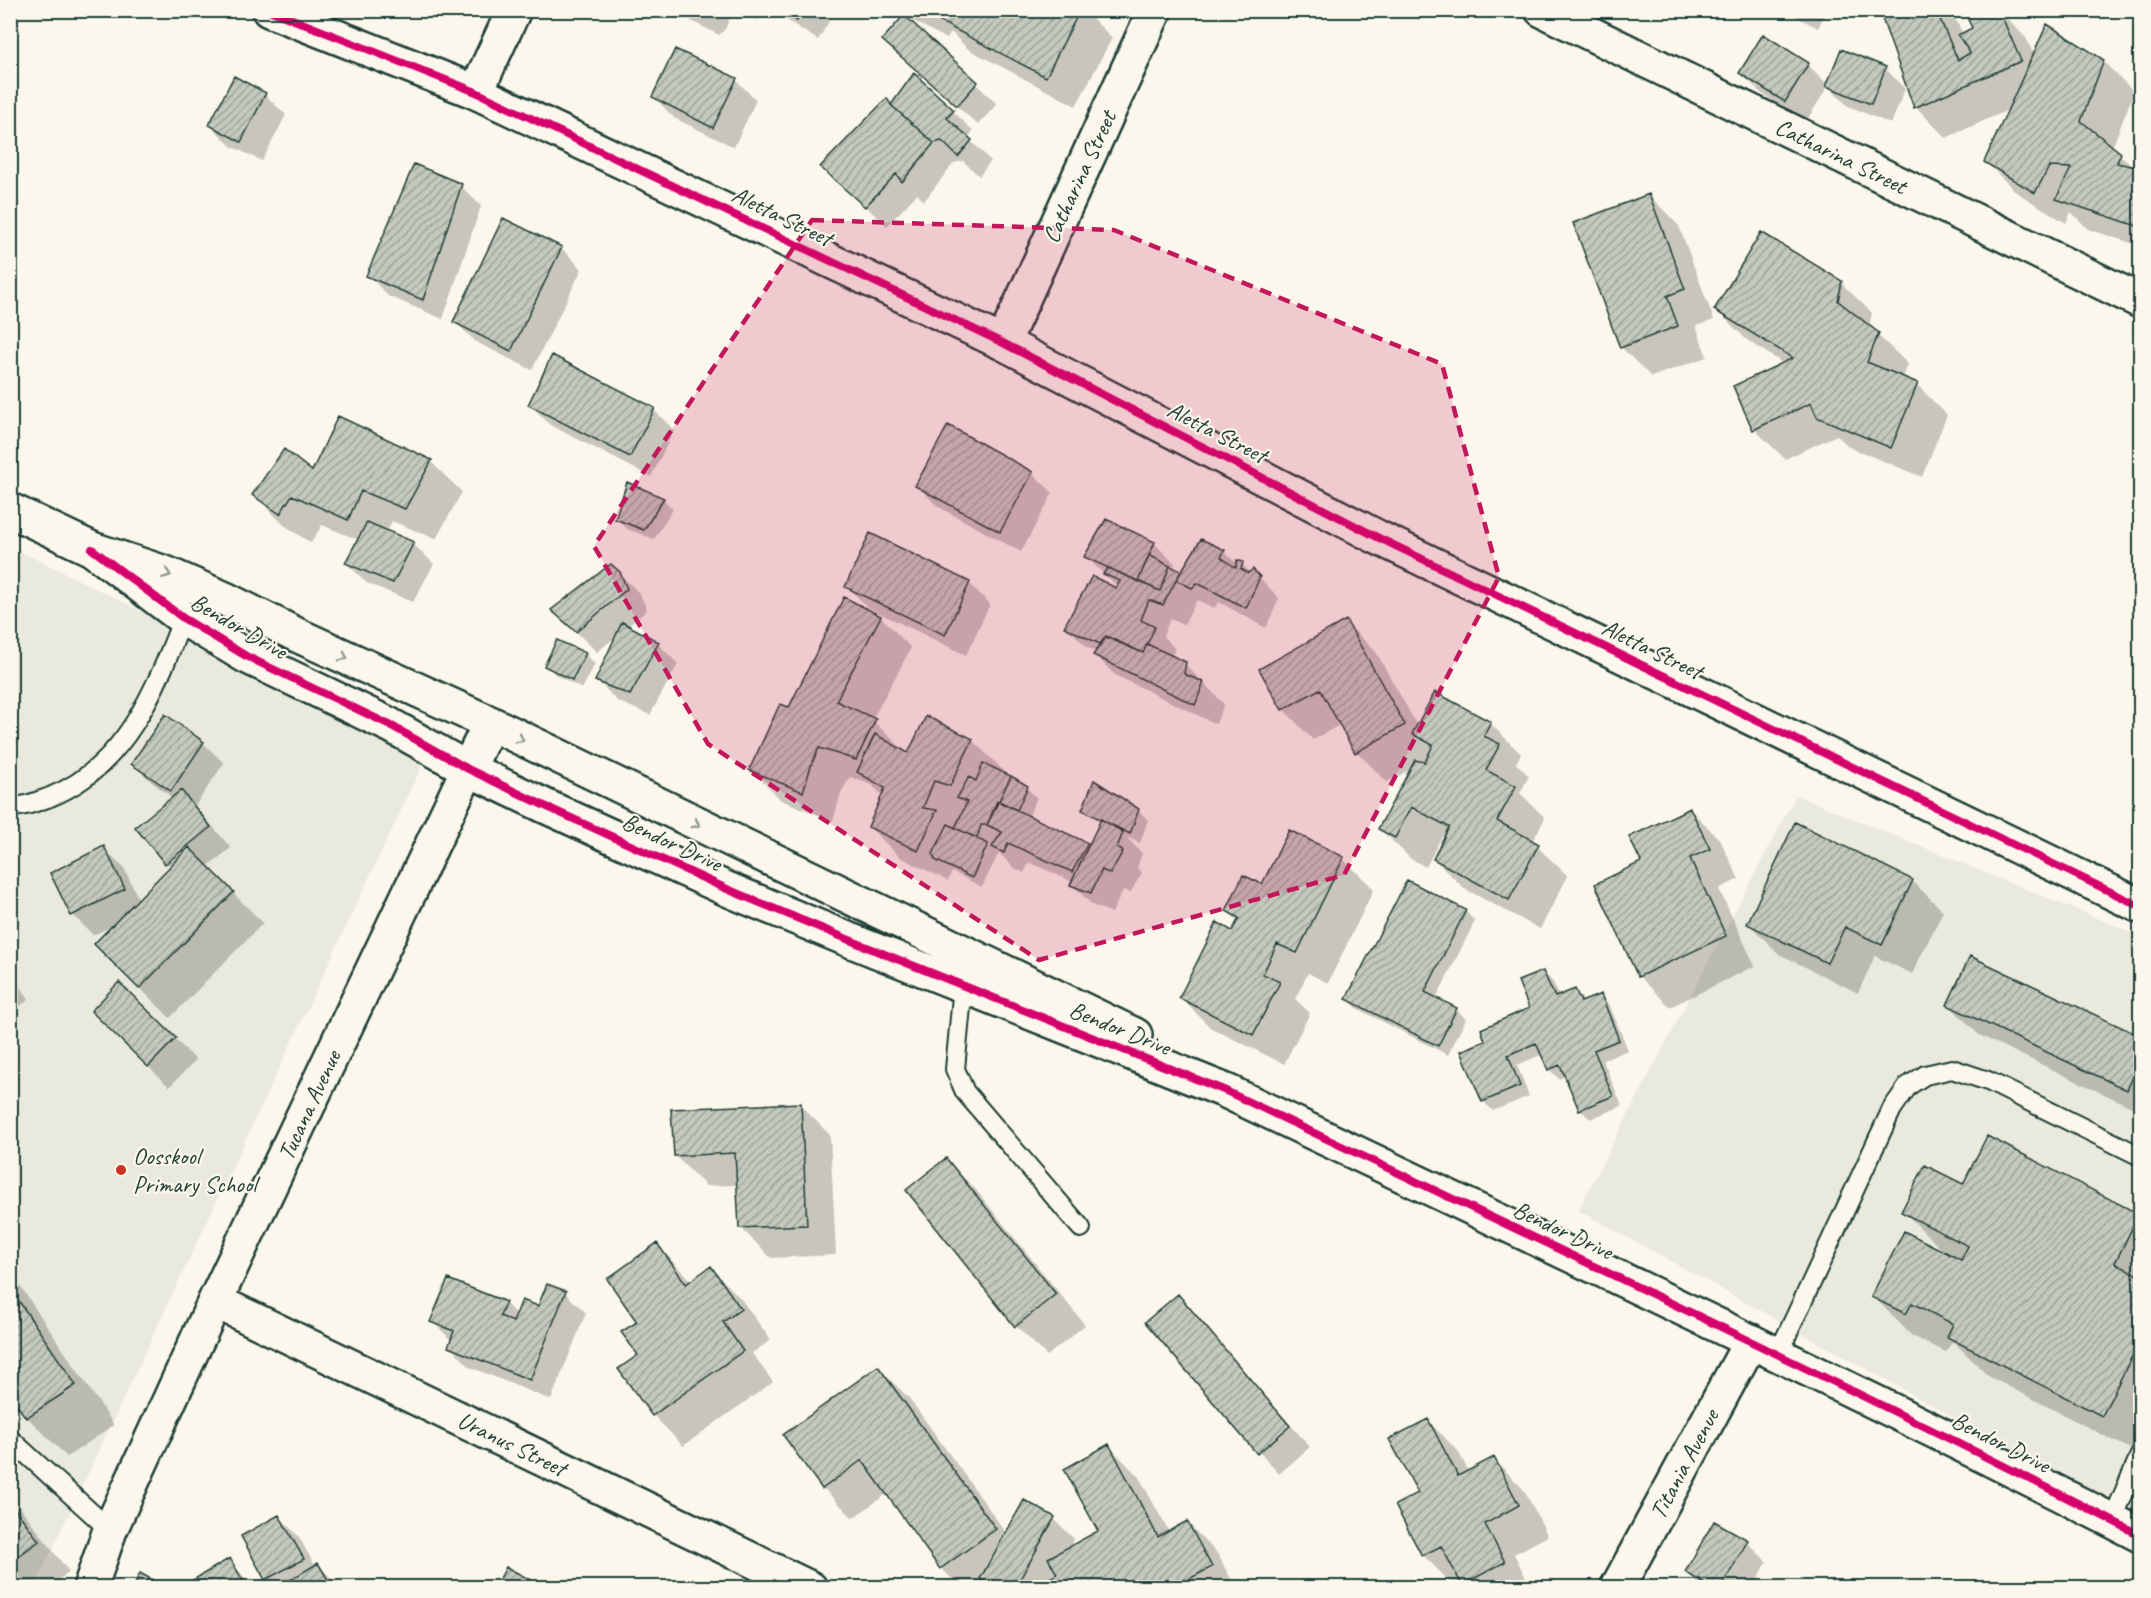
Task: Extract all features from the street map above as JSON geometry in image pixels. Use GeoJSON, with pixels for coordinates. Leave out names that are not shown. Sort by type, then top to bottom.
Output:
{"type":"FeatureCollection","features":[{"type":"Feature","properties":{"kind":"street","name":"Aletta Street"},"geometry":{"type":"LineString","coordinates":[[269,10],[476,92],[1003,343],[1377,537],[2140,906]]}},
{"type":"Feature","properties":{"kind":"street"},"geometry":{"type":"LineString","coordinates":[[476,92],[514,10]]}},
{"type":"Feature","properties":{"kind":"street","name":"Catharina Street"},"geometry":{"type":"LineString","coordinates":[[1003,343],[1155,10]]}},
{"type":"Feature","properties":{"kind":"street","name":"Catharina Street"},"geometry":{"type":"LineString","coordinates":[[1542,10],[2140,300]]}},
{"type":"Feature","properties":{"kind":"street","name":"Bendor Drive"},"geometry":{"type":"LineString","coordinates":[[10,510],[92,549],[165,573],[227,600],[297,635],[490,723],[849,899],[1111,1022],[1176,1055],[1226,1091]]}},
{"type":"Feature","properties":{"kind":"street","name":"Bendor Drive"},"geometry":{"type":"LineString","coordinates":[[92,549],[183,618],[246,656],[390,725],[468,769],[727,889],[1226,1091],[1764,1347],[2140,1535]]}},
{"type":"Feature","properties":{"kind":"street","name":"Tucana Avenue"},"geometry":{"type":"LineString","coordinates":[[90,1587],[110,1530],[215,1301],[490,723]]}},
{"type":"Feature","properties":{"kind":"street","name":"Uranus Street"},"geometry":{"type":"LineString","coordinates":[[215,1301],[810,1587]]}},
{"type":"Feature","properties":{"kind":"street","name":"Titania Avenue"},"geometry":{"type":"LineString","coordinates":[[1617,1587],[1764,1347]]}},
{"type":"Feature","properties":{"kind":"lane"},"geometry":{"type":"LineString","coordinates":[[10,807],[24,807],[72,788],[106,762],[147,704],[183,618]]}},
{"type":"Feature","properties":{"kind":"lane"},"geometry":{"type":"LineString","coordinates":[[963,986],[955,1069],[965,1092],[1081,1228]]}},
{"type":"Feature","properties":{"kind":"lane"},"geometry":{"type":"LineString","coordinates":[[1764,1347],[1892,1109],[1908,1086],[1925,1075],[1952,1069],[1988,1081],[2140,1156]]}},
{"type":"Feature","properties":{"kind":"lane"},"geometry":{"type":"LineString","coordinates":[[10,1439],[110,1530]]}},
{"type":"Feature","properties":{"kind":"lane"},"geometry":{"type":"LineString","coordinates":[[2112,1521],[2140,1455]]}},
{"type":"Feature","properties":{"kind":"highlighted area"},"geometry":{"type":"Polygon","coordinates":[[[812,220],[1114,230],[1442,364],[1499,577],[1344,875],[1039,960],[708,744],[594,546],[812,220]]]}},
{"type":"Feature","properties":{"kind":"shaded area","name":"Oosskool Primary School"},"geometry":{"type":"Polygon","coordinates":[[[10,546],[428,753],[34,1588],[10,1587],[10,546]]]}},
{"type":"Feature","properties":{"kind":"shaded area"},"geometry":{"type":"Polygon","coordinates":[[[1796,795],[2140,936],[2140,1520],[1578,1210],[1796,795]]]}},
{"type":"Feature","properties":{"kind":"building"},"geometry":{"type":"Polygon","coordinates":[[[779,10],[803,10],[797,21],[779,10]]]}},
{"type":"Feature","properties":{"kind":"building"},"geometry":{"type":"Polygon","coordinates":[[[940,10],[1080,10],[1046,77],[935,19],[940,10]]]}},
{"type":"Feature","properties":{"kind":"building"},"geometry":{"type":"Polygon","coordinates":[[[1879,10],[1936,10],[1958,60],[1970,53],[1958,35],[1972,28],[1964,11],[1999,10],[2021,61],[1914,108],[1879,10]]]}},
{"type":"Feature","properties":{"kind":"building"},"geometry":{"type":"Polygon","coordinates":[[[904,15],[978,82],[957,106],[882,40],[904,15]]]}},
{"type":"Feature","properties":{"kind":"building"},"geometry":{"type":"Polygon","coordinates":[[[2047,24],[2104,60],[2081,121],[2121,153],[2117,163],[2140,168],[2140,227],[2056,199],[2071,168],[2049,167],[2035,193],[1984,162],[2047,24]]]}},
{"type":"Feature","properties":{"kind":"building"},"geometry":{"type":"Polygon","coordinates":[[[1763,34],[1809,63],[1785,102],[1739,73],[1763,34]]]}},
{"type":"Feature","properties":{"kind":"building"},"geometry":{"type":"Polygon","coordinates":[[[675,49],[737,78],[713,128],[652,97],[675,49]]]}},
{"type":"Feature","properties":{"kind":"building"},"geometry":{"type":"Polygon","coordinates":[[[1841,49],[1886,67],[1871,104],[1826,86],[1841,49]]]}},
{"type":"Feature","properties":{"kind":"building"},"geometry":{"type":"Polygon","coordinates":[[[914,73],[954,110],[947,118],[972,140],[958,157],[942,141],[934,143],[891,105],[914,73]]]}},
{"type":"Feature","properties":{"kind":"building"},"geometry":{"type":"Polygon","coordinates":[[[234,76],[266,93],[241,142],[209,125],[234,76]]]}},
{"type":"Feature","properties":{"kind":"building"},"geometry":{"type":"Polygon","coordinates":[[[887,98],[891,105],[934,143],[902,182],[896,174],[865,207],[820,167],[887,98]]]}},
{"type":"Feature","properties":{"kind":"building"},"geometry":{"type":"Polygon","coordinates":[[[414,164],[462,184],[423,300],[366,276],[414,164]]]}},
{"type":"Feature","properties":{"kind":"building"},"geometry":{"type":"Polygon","coordinates":[[[1649,194],[1685,289],[1667,296],[1678,326],[1620,348],[1573,223],[1649,194]]]}},
{"type":"Feature","properties":{"kind":"building"},"geometry":{"type":"Polygon","coordinates":[[[503,218],[562,247],[511,351],[453,322],[503,218]]]}},
{"type":"Feature","properties":{"kind":"building"},"geometry":{"type":"Polygon","coordinates":[[[1761,232],[1842,281],[1838,301],[1879,333],[1867,362],[1918,383],[1891,448],[1817,417],[1811,403],[1753,430],[1733,386],[1793,358],[1714,310],[1761,232]]]}},
{"type":"Feature","properties":{"kind":"building"},"geometry":{"type":"Polygon","coordinates":[[[552,355],[655,408],[630,457],[528,405],[552,355]]]}},
{"type":"Feature","properties":{"kind":"building"},"geometry":{"type":"Polygon","coordinates":[[[338,416],[432,460],[405,509],[361,491],[348,520],[292,495],[280,514],[252,495],[284,449],[312,471],[338,416]]]}},
{"type":"Feature","properties":{"kind":"building"},"geometry":{"type":"Polygon","coordinates":[[[948,425],[1033,472],[1000,532],[915,486],[948,425]]]}},
{"type":"Feature","properties":{"kind":"building"},"geometry":{"type":"Polygon","coordinates":[[[627,482],[664,498],[644,530],[615,519],[627,482]]]}},
{"type":"Feature","properties":{"kind":"building"},"geometry":{"type":"Polygon","coordinates":[[[1106,519],[1155,542],[1138,581],[1084,557],[1106,519]]]}},
{"type":"Feature","properties":{"kind":"building"},"geometry":{"type":"Polygon","coordinates":[[[367,522],[414,542],[393,583],[345,563],[367,522]]]}},
{"type":"Feature","properties":{"kind":"building"},"geometry":{"type":"Polygon","coordinates":[[[870,533],[970,582],[945,635],[845,587],[870,533]]]}},
{"type":"Feature","properties":{"kind":"building"},"geometry":{"type":"Polygon","coordinates":[[[1201,539],[1225,550],[1221,557],[1236,568],[1237,560],[1243,562],[1241,569],[1248,573],[1253,569],[1260,577],[1246,608],[1197,583],[1192,588],[1176,580],[1201,539]]]}},
{"type":"Feature","properties":{"kind":"building"},"geometry":{"type":"Polygon","coordinates":[[[1149,555],[1170,566],[1160,591],[1138,581],[1149,555]]]}},
{"type":"Feature","properties":{"kind":"building"},"geometry":{"type":"Polygon","coordinates":[[[611,564],[620,572],[627,589],[576,632],[551,610],[611,564]]]}},
{"type":"Feature","properties":{"kind":"building"},"geometry":{"type":"Polygon","coordinates":[[[1170,566],[1181,571],[1163,605],[1149,600],[1141,620],[1155,627],[1143,653],[1106,636],[1100,644],[1064,627],[1092,576],[1116,588],[1120,581],[1103,574],[1108,568],[1160,591],[1170,566]]]}},
{"type":"Feature","properties":{"kind":"building"},"geometry":{"type":"Polygon","coordinates":[[[844,597],[881,616],[836,701],[876,719],[856,760],[819,748],[803,792],[749,770],[780,704],[789,707],[844,597]]]}},
{"type":"Feature","properties":{"kind":"building"},"geometry":{"type":"Polygon","coordinates":[[[1346,620],[1405,725],[1355,753],[1320,689],[1282,710],[1259,669],[1346,620]]]}},
{"type":"Feature","properties":{"kind":"building"},"geometry":{"type":"Polygon","coordinates":[[[622,622],[659,642],[630,695],[595,681],[622,622]]]}},
{"type":"Feature","properties":{"kind":"building"},"geometry":{"type":"Polygon","coordinates":[[[1106,637],[1143,653],[1147,644],[1186,662],[1184,674],[1204,682],[1195,705],[1093,655],[1106,637]]]}},
{"type":"Feature","properties":{"kind":"building"},"geometry":{"type":"Polygon","coordinates":[[[557,640],[586,653],[572,680],[544,666],[557,640]]]}},
{"type":"Feature","properties":{"kind":"building"},"geometry":{"type":"Polygon","coordinates":[[[1435,692],[1491,722],[1484,736],[1500,744],[1486,770],[1516,786],[1497,821],[1539,844],[1509,900],[1433,859],[1449,827],[1411,807],[1395,838],[1378,829],[1415,760],[1425,762],[1433,745],[1412,734],[1435,692]]]}},
{"type":"Feature","properties":{"kind":"building"},"geometry":{"type":"Polygon","coordinates":[[[165,714],[204,742],[171,791],[131,764],[165,714]]]}},
{"type":"Feature","properties":{"kind":"building"},"geometry":{"type":"Polygon","coordinates":[[[926,716],[973,739],[950,786],[934,781],[923,808],[937,810],[918,851],[868,827],[885,788],[857,772],[875,734],[908,753],[926,716]]]}},
{"type":"Feature","properties":{"kind":"building"},"geometry":{"type":"Polygon","coordinates":[[[983,763],[1011,776],[987,825],[981,825],[977,838],[955,828],[967,802],[957,798],[969,777],[976,781],[983,763]]]}},
{"type":"Feature","properties":{"kind":"building"},"geometry":{"type":"Polygon","coordinates":[[[1011,776],[1028,786],[1017,810],[999,801],[1011,776]]]}},
{"type":"Feature","properties":{"kind":"building"},"geometry":{"type":"Polygon","coordinates":[[[1094,780],[1139,809],[1130,834],[1082,810],[1094,780]]]}},
{"type":"Feature","properties":{"kind":"building"},"geometry":{"type":"Polygon","coordinates":[[[181,790],[211,827],[165,864],[135,827],[181,790]]]}},
{"type":"Feature","properties":{"kind":"building"},"geometry":{"type":"Polygon","coordinates":[[[997,801],[1088,843],[1072,872],[1008,843],[1004,853],[992,847],[1002,832],[987,825],[997,801]]]}},
{"type":"Feature","properties":{"kind":"building"},"geometry":{"type":"Polygon","coordinates":[[[1690,808],[1710,849],[1690,858],[1726,936],[1638,977],[1595,884],[1641,862],[1629,837],[1690,808]]]}},
{"type":"Feature","properties":{"kind":"building"},"geometry":{"type":"Polygon","coordinates":[[[1101,819],[1123,832],[1117,848],[1123,851],[1110,874],[1102,870],[1091,893],[1070,885],[1101,819]]]}},
{"type":"Feature","properties":{"kind":"building"},"geometry":{"type":"Polygon","coordinates":[[[1795,822],[1913,880],[1882,945],[1845,927],[1827,963],[1747,924],[1795,822]]]}},
{"type":"Feature","properties":{"kind":"building"},"geometry":{"type":"Polygon","coordinates":[[[948,824],[988,844],[972,878],[935,860],[933,854],[948,824]]]}},
{"type":"Feature","properties":{"kind":"building"},"geometry":{"type":"Polygon","coordinates":[[[1289,830],[1344,857],[1297,953],[1277,944],[1263,974],[1280,982],[1253,1035],[1179,998],[1217,922],[1232,931],[1239,918],[1226,911],[1243,875],[1262,884],[1289,830]]]}},
{"type":"Feature","properties":{"kind":"building"},"geometry":{"type":"Polygon","coordinates":[[[104,846],[125,889],[71,916],[50,873],[104,846]]]}},
{"type":"Feature","properties":{"kind":"building"},"geometry":{"type":"Polygon","coordinates":[[[189,847],[234,892],[139,989],[94,944],[189,847]]]}},
{"type":"Feature","properties":{"kind":"building"},"geometry":{"type":"Polygon","coordinates":[[[1407,880],[1466,910],[1425,992],[1457,1008],[1438,1046],[1346,999],[1407,880]]]}},
{"type":"Feature","properties":{"kind":"building"},"geometry":{"type":"Polygon","coordinates":[[[1970,956],[2140,1036],[2140,1060],[2127,1090],[1947,1005],[1970,956]]]}},
{"type":"Feature","properties":{"kind":"building"},"geometry":{"type":"Polygon","coordinates":[[[1543,971],[1555,997],[1575,989],[1581,1002],[1601,994],[1619,1040],[1594,1050],[1613,1096],[1579,1110],[1560,1065],[1548,1070],[1536,1043],[1508,1055],[1520,1086],[1482,1102],[1461,1051],[1485,1041],[1481,1029],[1529,1008],[1518,981],[1543,971]]]}},
{"type":"Feature","properties":{"kind":"building"},"geometry":{"type":"Polygon","coordinates":[[[119,982],[176,1038],[148,1067],[91,1011],[119,982]]]}},
{"type":"Feature","properties":{"kind":"building"},"geometry":{"type":"Polygon","coordinates":[[[801,1103],[807,1225],[739,1228],[735,1153],[674,1156],[671,1109],[801,1103]]]}},
{"type":"Feature","properties":{"kind":"building"},"geometry":{"type":"Polygon","coordinates":[[[1987,1136],[2139,1214],[2115,1263],[2140,1276],[2140,1340],[2102,1416],[1947,1337],[1953,1324],[1912,1303],[1906,1314],[1871,1297],[1904,1231],[1961,1260],[1968,1246],[1901,1212],[1925,1165],[1963,1184],[1987,1136]]]}},
{"type":"Feature","properties":{"kind":"building"},"geometry":{"type":"Polygon","coordinates":[[[946,1158],[1056,1294],[1015,1327],[906,1190],[946,1158]]]}},
{"type":"Feature","properties":{"kind":"building"},"geometry":{"type":"Polygon","coordinates":[[[657,1243],[686,1284],[711,1266],[741,1309],[723,1322],[743,1351],[652,1416],[618,1369],[638,1355],[621,1332],[637,1322],[607,1279],[657,1243]]]}},
{"type":"Feature","properties":{"kind":"building"},"geometry":{"type":"Polygon","coordinates":[[[448,1279],[506,1302],[500,1316],[513,1322],[522,1300],[538,1306],[547,1284],[566,1291],[530,1380],[448,1347],[454,1331],[430,1322],[448,1279]]]}},
{"type":"Feature","properties":{"kind":"building"},"geometry":{"type":"Polygon","coordinates":[[[10,1288],[76,1385],[26,1418],[10,1395],[10,1288]]]}},
{"type":"Feature","properties":{"kind":"building"},"geometry":{"type":"Polygon","coordinates":[[[1178,1294],[1290,1426],[1257,1454],[1145,1322],[1178,1294]]]}},
{"type":"Feature","properties":{"kind":"building"},"geometry":{"type":"Polygon","coordinates":[[[878,1366],[996,1529],[940,1569],[862,1460],[822,1489],[783,1435],[878,1366]]]}},
{"type":"Feature","properties":{"kind":"building"},"geometry":{"type":"Polygon","coordinates":[[[1428,1419],[1458,1476],[1494,1457],[1519,1505],[1485,1524],[1505,1562],[1462,1585],[1441,1546],[1422,1556],[1395,1505],[1418,1493],[1389,1439],[1428,1419]]]}},
{"type":"Feature","properties":{"kind":"building"},"geometry":{"type":"Polygon","coordinates":[[[1109,1444],[1158,1537],[1187,1521],[1212,1567],[1172,1588],[1035,1588],[1057,1574],[1048,1558],[1098,1531],[1064,1469],[1109,1444]]]}},
{"type":"Feature","properties":{"kind":"building"},"geometry":{"type":"Polygon","coordinates":[[[1024,1500],[1055,1517],[1015,1588],[995,1588],[980,1579],[1024,1500]]]}},
{"type":"Feature","properties":{"kind":"building"},"geometry":{"type":"Polygon","coordinates":[[[10,1502],[39,1541],[10,1562],[10,1502]]]}},
{"type":"Feature","properties":{"kind":"building"},"geometry":{"type":"Polygon","coordinates":[[[279,1515],[304,1559],[265,1580],[241,1536],[279,1515]]]}},
{"type":"Feature","properties":{"kind":"building"},"geometry":{"type":"Polygon","coordinates":[[[1714,1521],[1748,1540],[1721,1588],[1711,1588],[1685,1572],[1714,1521]]]}},
{"type":"Feature","properties":{"kind":"building"},"geometry":{"type":"Polygon","coordinates":[[[230,1558],[247,1588],[183,1588],[183,1586],[230,1558]]]}},
{"type":"Feature","properties":{"kind":"building"},"geometry":{"type":"Polygon","coordinates":[[[318,1563],[333,1588],[277,1588],[318,1563]]]}},
{"type":"Feature","properties":{"kind":"building"},"geometry":{"type":"Polygon","coordinates":[[[506,1567],[546,1588],[495,1588],[506,1567]]]}},
{"type":"Feature","properties":{"kind":"building"},"geometry":{"type":"Polygon","coordinates":[[[140,1573],[167,1588],[133,1588],[140,1573]]]}},
{"type":"Feature","properties":{"kind":"cycle path"},"geometry":{"type":"LineString","coordinates":[[269,10],[476,92],[1003,343],[1377,537],[2140,906]]}},
{"type":"Feature","properties":{"kind":"cycle path"},"geometry":{"type":"LineString","coordinates":[[92,549],[183,618],[246,656],[390,725],[468,769],[727,889],[1226,1091],[1799,1365],[2140,1535]]}},
{"type":"Feature","properties":{"kind":"place","name":"Oosskool Primary School"},"geometry":{"type":"Point","coordinates":[121,1170]}}]}
